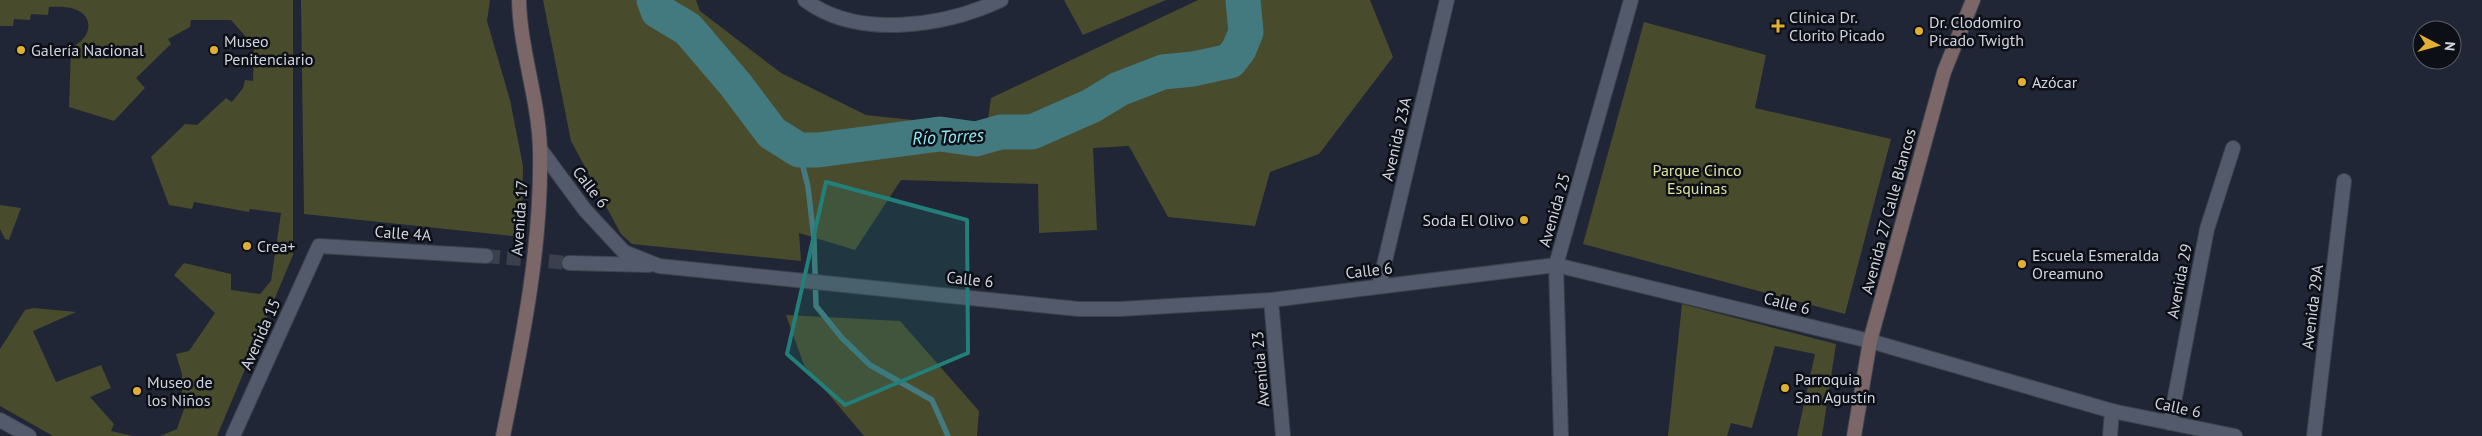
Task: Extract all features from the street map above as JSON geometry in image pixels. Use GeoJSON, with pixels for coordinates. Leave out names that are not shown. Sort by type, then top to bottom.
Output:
{"type":"FeatureCollection","features":[{"type":"Feature","properties":{"kind":"main road","name":"Avenida 17"},"geometry":{"type":"LineString","coordinates":[[503,436],[533,275],[540,149],[519,0]]}},
{"type":"Feature","properties":{"kind":"main road","name":"Avenida 27 Calle Blancos"},"geometry":{"type":"LineString","coordinates":[[1854,436],[1870,341],[1944,72],[1973,0]]}},
{"type":"Feature","properties":{"kind":"street"},"geometry":{"type":"LineString","coordinates":[[805,0],[835,16],[858,23],[884,24],[909,24],[975,12],[1001,0]]}},
{"type":"Feature","properties":{"kind":"street","name":"Avenida 23A"},"geometry":{"type":"LineString","coordinates":[[1379,286],[1447,0]]}},
{"type":"Feature","properties":{"kind":"street","name":"Avenida 25"},"geometry":{"type":"LineString","coordinates":[[1561,436],[1556,265],[1631,0]]}},
{"type":"Feature","properties":{"kind":"street","name":"Avenida 29"},"geometry":{"type":"LineString","coordinates":[[2170,423],[2207,229],[2233,148]]}},
{"type":"Feature","properties":{"kind":"street","name":"Calle 6"},"geometry":{"type":"LineString","coordinates":[[540,149],[585,210],[620,248],[639,259],[659,266],[1078,308],[1120,309],[1271,300],[1556,265],[1870,341],[2112,411],[2235,436]]}},
{"type":"Feature","properties":{"kind":"street","name":"Avenida 29A"},"geometry":{"type":"LineString","coordinates":[[2314,436],[2344,181]]}},
{"type":"Feature","properties":{"kind":"street","name":"Calle 4A"},"geometry":{"type":"LineString","coordinates":[[319,246],[486,256]]}},
{"type":"Feature","properties":{"kind":"street","name":"Avenida 15"},"geometry":{"type":"LineString","coordinates":[[234,436],[319,246]]}},
{"type":"Feature","properties":{"kind":"street"},"geometry":{"type":"LineString","coordinates":[[568,263],[659,266]]}},
{"type":"Feature","properties":{"kind":"street","name":"Avenida 23"},"geometry":{"type":"LineString","coordinates":[[1271,300],[1283,436]]}},
{"type":"Feature","properties":{"kind":"street"},"geometry":{"type":"LineString","coordinates":[[2110,436],[2112,411]]}},
{"type":"Feature","properties":{"kind":"street"},"geometry":{"type":"LineString","coordinates":[[0,420],[29,436]]}},
{"type":"Feature","properties":{"kind":"highlighted area"},"geometry":{"type":"Polygon","coordinates":[[[826,182],[967,220],[968,353],[845,405],[787,354],[826,182]]]}},
{"type":"Feature","properties":{"kind":"green space"},"geometry":{"type":"Polygon","coordinates":[[[0,0],[293,0],[293,255],[217,436],[160,436],[177,429],[189,395],[182,393],[182,374],[176,354],[189,351],[215,313],[174,275],[184,263],[231,274],[231,290],[260,294],[271,281],[281,213],[250,209],[249,212],[194,202],[192,209],[169,205],[151,157],[185,124],[197,125],[226,98],[232,102],[243,88],[245,80],[253,81],[254,46],[231,20],[191,20],[190,27],[168,39],[171,44],[136,78],[145,88],[114,121],[69,107],[71,47],[78,44],[87,34],[88,22],[86,17],[81,12],[71,8],[49,7],[48,15],[31,14],[30,20],[14,19],[13,26],[0,26],[0,0]]]}},
{"type":"Feature","properties":{"kind":"green space"},"geometry":{"type":"Polygon","coordinates":[[[301,0],[490,0],[487,21],[510,100],[523,166],[522,237],[304,214],[301,0]]]}},
{"type":"Feature","properties":{"kind":"green space"},"geometry":{"type":"Polygon","coordinates":[[[543,0],[696,0],[700,11],[781,73],[866,115],[922,121],[936,129],[987,127],[991,98],[1198,0],[1370,0],[1393,57],[1319,154],[1270,172],[1255,226],[1168,217],[1129,146],[1093,148],[1097,230],[1039,233],[1038,184],[901,180],[855,250],[799,233],[801,261],[632,244],[621,234],[571,141],[543,0]]]}},
{"type":"Feature","properties":{"kind":"green space"},"geometry":{"type":"Polygon","coordinates":[[[1064,0],[1166,0],[1083,35],[1064,0]]]}},
{"type":"Feature","properties":{"kind":"green space","name":"Parque Cinco Esquinas"},"geometry":{"type":"Polygon","coordinates":[[[1644,22],[1766,55],[1755,108],[1891,139],[1845,314],[1583,244],[1644,22]]]}},
{"type":"Feature","properties":{"kind":"green space"},"geometry":{"type":"Polygon","coordinates":[[[0,205],[21,208],[9,240],[5,239],[0,229],[0,205]]]}},
{"type":"Feature","properties":{"kind":"green space"},"geometry":{"type":"Polygon","coordinates":[[[1682,304],[1836,344],[1822,436],[1797,436],[1815,354],[1775,346],[1752,428],[1731,423],[1727,436],[1668,436],[1682,304]]]}},
{"type":"Feature","properties":{"kind":"green space"},"geometry":{"type":"Polygon","coordinates":[[[34,308],[76,312],[33,331],[56,382],[101,365],[111,388],[90,397],[114,424],[111,431],[133,436],[53,436],[0,406],[0,349],[25,310],[34,308]]]}},
{"type":"Feature","properties":{"kind":"green space"},"geometry":{"type":"Polygon","coordinates":[[[786,315],[900,321],[979,411],[977,436],[864,436],[804,365],[786,315]]]}},
{"type":"Feature","properties":{"kind":"waterway","name":"Río Torres"},"geometry":{"type":"LineString","coordinates":[[654,0],[658,11],[688,29],[735,84],[772,133],[799,150],[818,150],[940,134],[976,139],[1001,132],[1032,132],[1091,106],[1119,89],[1163,72],[1193,69],[1230,61],[1239,49],[1246,32],[1243,0]]}},
{"type":"Feature","properties":{"kind":"waterway"},"geometry":{"type":"LineString","coordinates":[[799,150],[808,187],[814,239],[816,306],[842,338],[870,365],[932,400],[948,436]]}},
{"type":"Feature","properties":{"kind":"tunnel"},"geometry":{"type":"LineString","coordinates":[[486,256],[569,263]]}},
{"type":"Feature","properties":{"kind":"place","name":"Clínica Dr. Clorito Picado"},"geometry":{"type":"Point","coordinates":[1778,26]}},
{"type":"Feature","properties":{"kind":"place","name":"Dr. Clodomiro Picado Twigth"},"geometry":{"type":"Point","coordinates":[1919,31]}},
{"type":"Feature","properties":{"kind":"place","name":"Galería Nacional"},"geometry":{"type":"Point","coordinates":[21,50]}},
{"type":"Feature","properties":{"kind":"place","name":"Museo Penitenciario"},"geometry":{"type":"Point","coordinates":[214,50]}},
{"type":"Feature","properties":{"kind":"place","name":"Azócar"},"geometry":{"type":"Point","coordinates":[2022,82]}},
{"type":"Feature","properties":{"kind":"place","name":"Soda El Olivo"},"geometry":{"type":"Point","coordinates":[1524,220]}},
{"type":"Feature","properties":{"kind":"place","name":"Crea+"},"geometry":{"type":"Point","coordinates":[247,246]}},
{"type":"Feature","properties":{"kind":"place","name":"Escuela Esmeralda Oreamuno"},"geometry":{"type":"Point","coordinates":[2022,264]}},
{"type":"Feature","properties":{"kind":"place","name":"Parroquia San Agustín"},"geometry":{"type":"Point","coordinates":[1785,388]}},
{"type":"Feature","properties":{"kind":"place","name":"Museo de los Niños"},"geometry":{"type":"Point","coordinates":[137,391]}}]}
